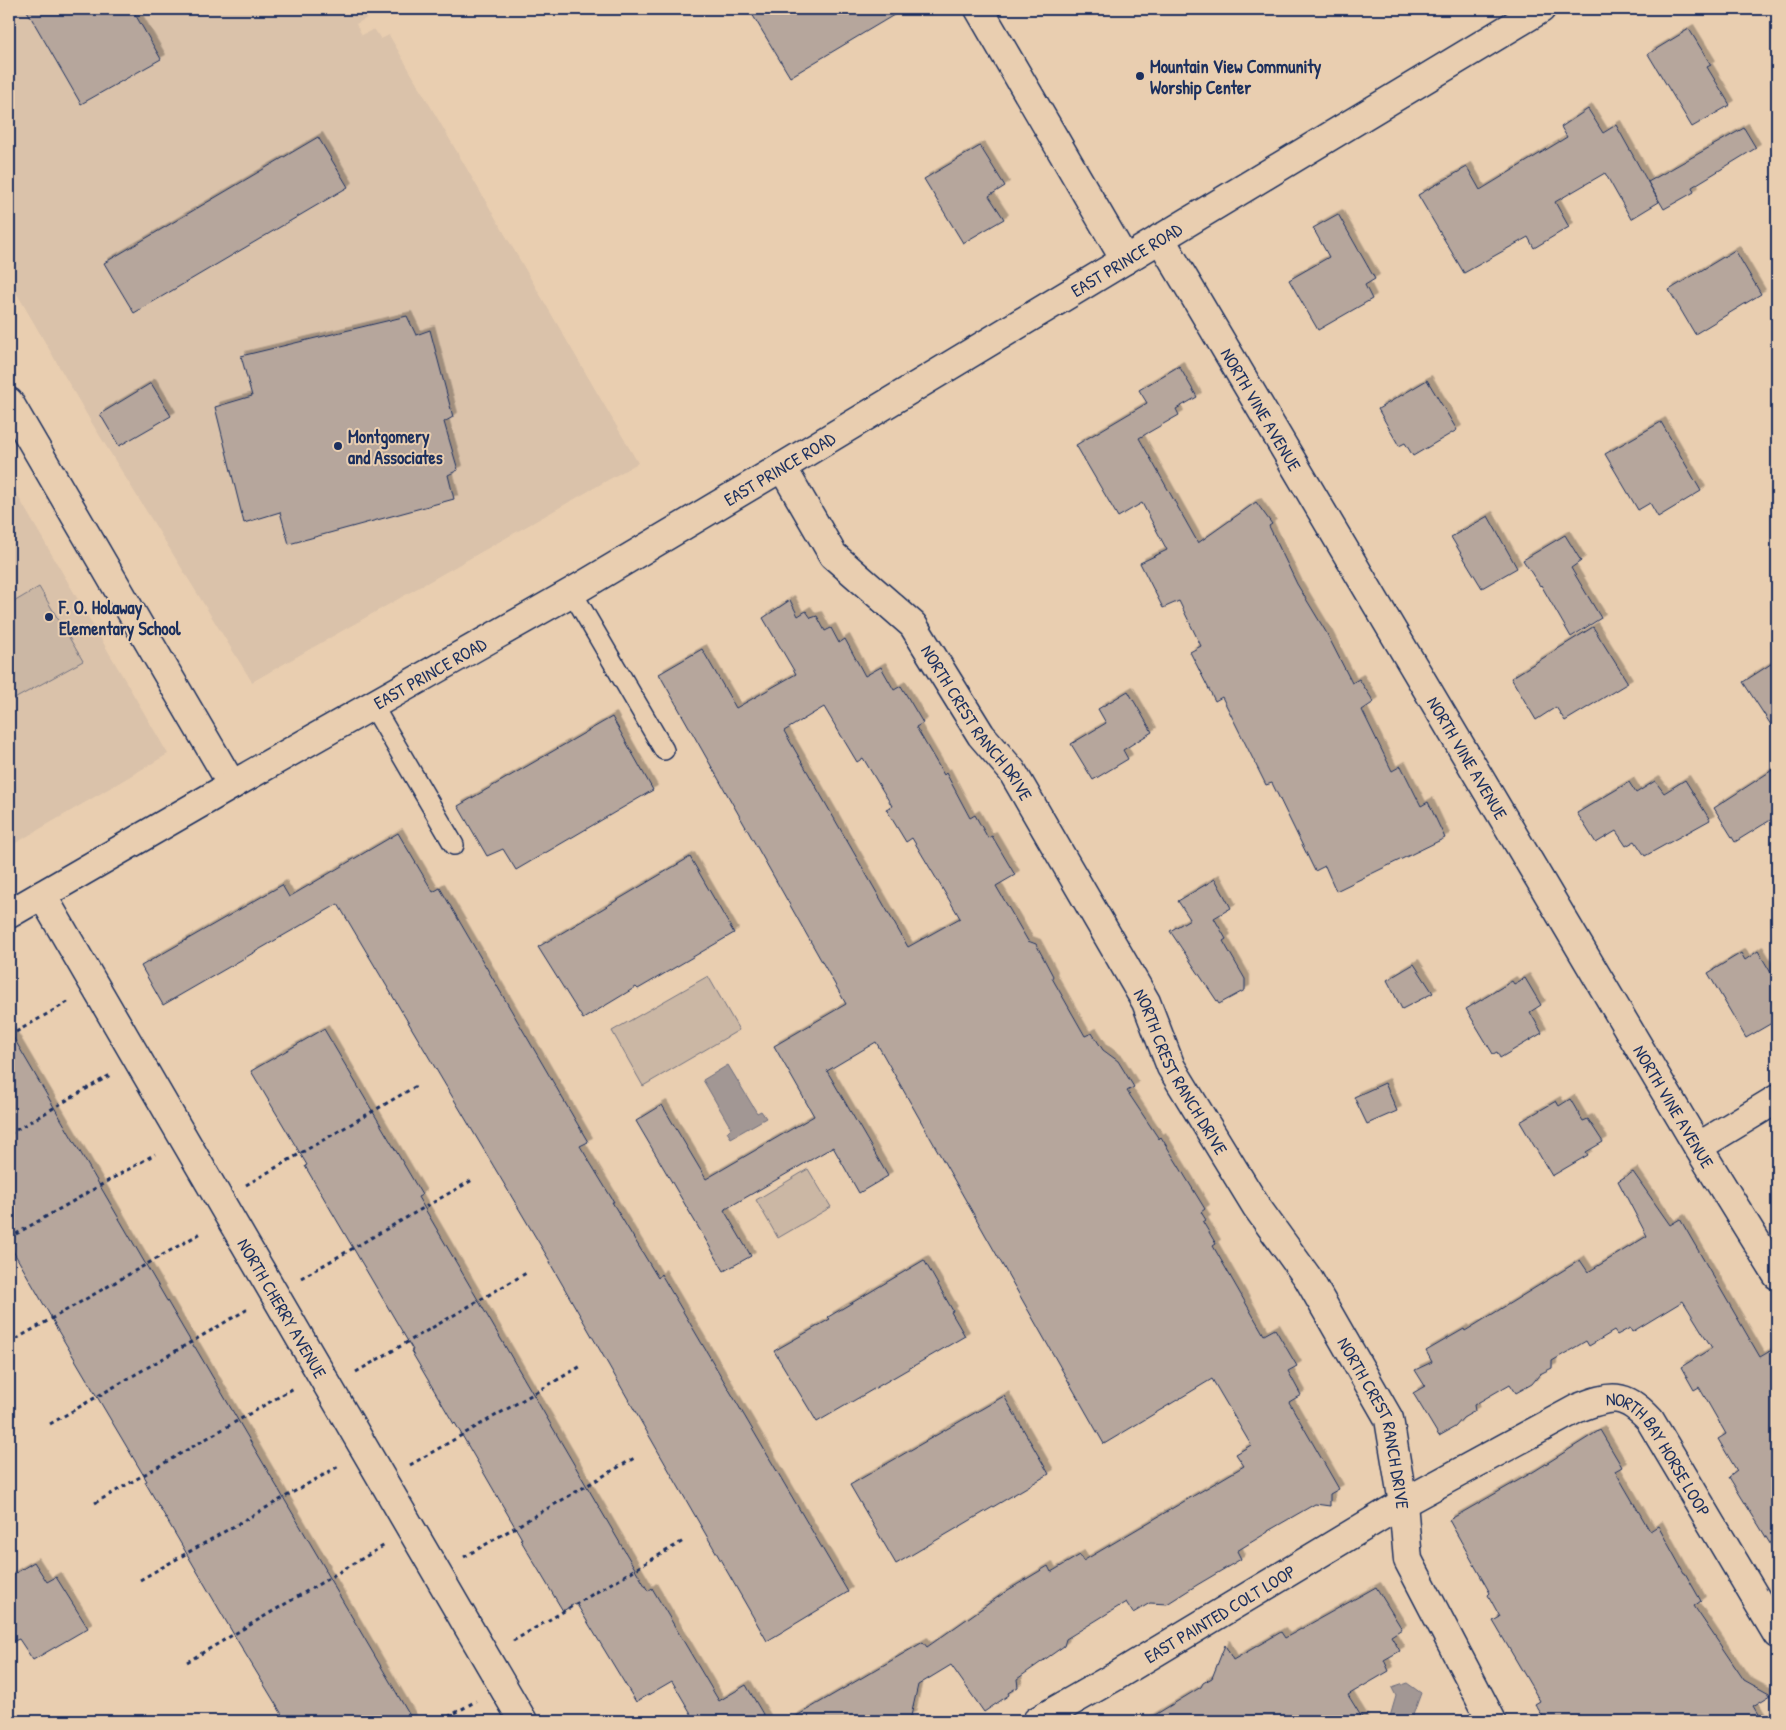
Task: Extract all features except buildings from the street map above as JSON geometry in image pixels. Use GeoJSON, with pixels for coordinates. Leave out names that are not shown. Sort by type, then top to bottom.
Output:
{"type":"FeatureCollection","features":[{"type":"Feature","properties":{"kind":"street"},"geometry":{"type":"LineString","coordinates":[[979,9],[1124,260]]}},
{"type":"Feature","properties":{"kind":"street","name":"EAST PRINCE ROAD"},"geometry":{"type":"LineString","coordinates":[[9,914],[572,592],[1542,9]]}},
{"type":"Feature","properties":{"kind":"street","name":"NORTH VINE AVENUE"},"geometry":{"type":"LineString","coordinates":[[1160,238],[1698,1147],[1777,1275]]}},
{"type":"Feature","properties":{"kind":"street"},"geometry":{"type":"LineString","coordinates":[[9,402],[232,785]]}},
{"type":"Feature","properties":{"kind":"street","name":"NORTH CREST RANCH DRIVE"},"geometry":{"type":"LineString","coordinates":[[782,467],[833,555],[913,625],[980,735],[1012,771],[1146,1002],[1171,1066],[1256,1206],[1308,1278],[1390,1419],[1403,1503],[1408,1560],[1492,1721]]}},
{"type":"Feature","properties":{"kind":"street","name":"NORTH CHERRY AVENUE"},"geometry":{"type":"LineString","coordinates":[[42,895],[523,1721]]}},
{"type":"Feature","properties":{"kind":"street"},"geometry":{"type":"LineString","coordinates":[[1698,1147],[1777,1099]]}},
{"type":"Feature","properties":{"kind":"street","name":"NORTH BAY HORSE LOOP"},"geometry":{"type":"LineString","coordinates":[[1403,1503],[1578,1408],[1601,1399],[1624,1398],[1639,1408],[1650,1420],[1777,1634]]}},
{"type":"Feature","properties":{"kind":"street","name":"EAST PAINTED COLT LOOP"},"geometry":{"type":"LineString","coordinates":[[1037,1721],[1403,1503]]}},
{"type":"Feature","properties":{"kind":"lane"},"geometry":{"type":"LineString","coordinates":[[572,592],[664,750]]}},
{"type":"Feature","properties":{"kind":"lane"},"geometry":{"type":"LineString","coordinates":[[373,706],[454,845]]}},
{"type":"Feature","properties":{"kind":"path"},"geometry":{"type":"LineString","coordinates":[[9,1036],[71,1001]]}},
{"type":"Feature","properties":{"kind":"path"},"geometry":{"type":"LineString","coordinates":[[9,1134],[138,1059]]}},
{"type":"Feature","properties":{"kind":"path"},"geometry":{"type":"LineString","coordinates":[[9,1343],[225,1208],[418,1084]]}},
{"type":"Feature","properties":{"kind":"path"},"geometry":{"type":"LineString","coordinates":[[9,1238],[184,1137]]}},
{"type":"Feature","properties":{"kind":"path"},"geometry":{"type":"LineString","coordinates":[[96,1503],[528,1272]]}},
{"type":"Feature","properties":{"kind":"path"},"geometry":{"type":"LineString","coordinates":[[383,1481],[583,1365]]}},
{"type":"Feature","properties":{"kind":"path"},"geometry":{"type":"LineString","coordinates":[[140,1580],[366,1450]]}},
{"type":"Feature","properties":{"kind":"path"},"geometry":{"type":"LineString","coordinates":[[437,1572],[636,1457]]}},
{"type":"Feature","properties":{"kind":"path"},"geometry":{"type":"LineString","coordinates":[[187,1662],[411,1529]]}},
{"type":"Feature","properties":{"kind":"path"},"geometry":{"type":"LineString","coordinates":[[486,1657],[685,1540]]}},
{"type":"Feature","properties":{"kind":"path"},"geometry":{"type":"LineString","coordinates":[[441,1721],[502,1686]]}},
{"type":"Feature","properties":{"kind":"shaded area"},"geometry":{"type":"Polygon","coordinates":[[[9,9],[374,9],[376,13],[356,24],[362,35],[374,29],[381,39],[389,35],[638,463],[252,682],[90,420],[9,280],[9,9]]]}},
{"type":"Feature","properties":{"kind":"shaded area","name":"F. O. Holaway Elementary School"},"geometry":{"type":"Polygon","coordinates":[[[9,481],[168,754],[9,847],[9,481]]]}},
{"type":"Feature","properties":{"kind":"shaded area"},"geometry":{"type":"Polygon","coordinates":[[[39,587],[83,661],[9,702],[9,597],[12,603],[39,587]]]}},
{"type":"Feature","properties":{"kind":"shaded area"},"geometry":{"type":"Polygon","coordinates":[[[708,976],[739,1030],[643,1086],[612,1031],[708,976]]]}},
{"type":"Feature","properties":{"kind":"shaded area"},"geometry":{"type":"Polygon","coordinates":[[[728,1065],[757,1113],[761,1111],[766,1118],[731,1138],[727,1132],[731,1128],[703,1080],[728,1065]]]}},
{"type":"Feature","properties":{"kind":"shaded area"},"geometry":{"type":"Polygon","coordinates":[[[808,1169],[831,1207],[778,1238],[756,1200],[808,1169]]]}},
{"type":"Feature","properties":{"kind":"shaded area"},"geometry":{"type":"Polygon","coordinates":[[[1407,1683],[1421,1693],[1413,1715],[1416,1721],[1390,1721],[1396,1696],[1392,1688],[1407,1683]]]}},
{"type":"Feature","properties":{"kind":"place","name":"Mountain View Community Worship Center"},"geometry":{"type":"Point","coordinates":[1140,76]}},
{"type":"Feature","properties":{"kind":"place","name":"Montgomery and Associates"},"geometry":{"type":"Point","coordinates":[338,446]}},
{"type":"Feature","properties":{"kind":"place","name":"F. O. Holaway Elementary School"},"geometry":{"type":"Point","coordinates":[49,617]}}]}
